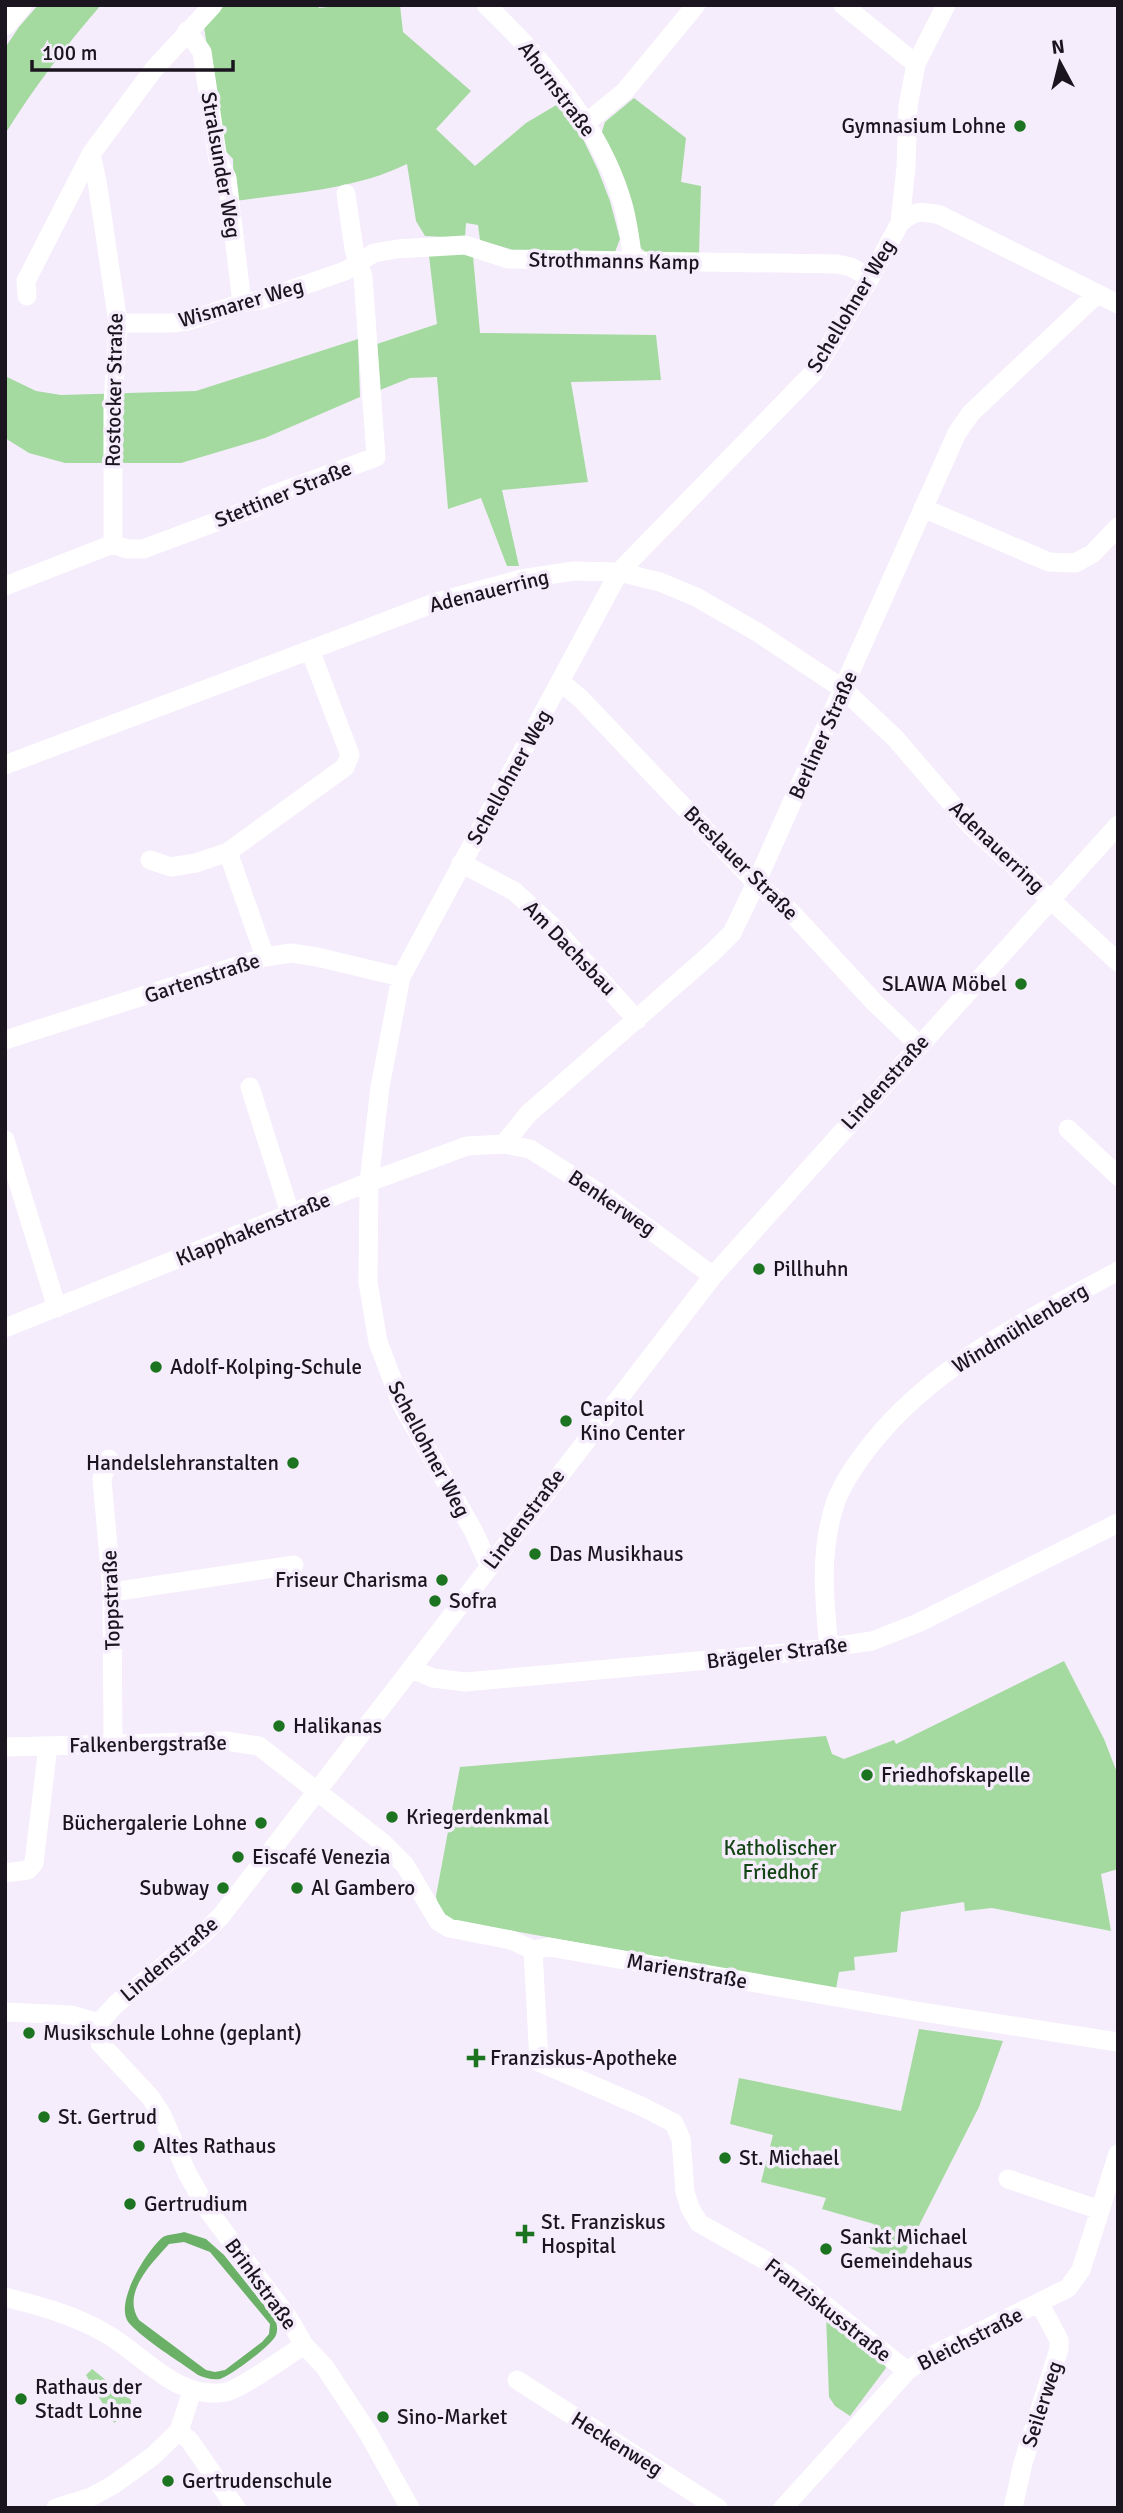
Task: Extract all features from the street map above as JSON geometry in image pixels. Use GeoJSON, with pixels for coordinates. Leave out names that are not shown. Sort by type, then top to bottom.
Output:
{"type":"FeatureCollection","features":[{"type":"Feature","properties":{"kind":"main road"},"geometry":{"type":"LineString","coordinates":[[5,23],[20,5]]}},
{"type":"Feature","properties":{"kind":"street"},"geometry":{"type":"LineString","coordinates":[[27,296],[26,281],[91,154],[154,69],[214,5]]}},
{"type":"Feature","properties":{"kind":"street"},"geometry":{"type":"LineString","coordinates":[[586,124],[625,91],[696,5]]}},
{"type":"Feature","properties":{"kind":"street"},"geometry":{"type":"LineString","coordinates":[[843,5],[916,64]]}},
{"type":"Feature","properties":{"kind":"street","name":"Schellohner Weg"},"geometry":{"type":"LineString","coordinates":[[489,1565],[474,1532],[402,1405],[378,1342],[368,1282],[369,1181],[380,1087],[401,978],[619,572],[813,373],[870,278],[900,223],[906,167],[908,106],[916,64],[946,5]]}},
{"type":"Feature","properties":{"kind":"street","name":"Ahornstraße"},"geometry":{"type":"LineString","coordinates":[[488,6],[526,44],[586,124],[621,197],[633,262]]}},
{"type":"Feature","properties":{"kind":"street","name":"Stralsunder Weg"},"geometry":{"type":"LineString","coordinates":[[187,31],[202,52],[218,160],[227,178],[243,303]]}},
{"type":"Feature","properties":{"kind":"street","name":"Rostocker Straße"},"geometry":{"type":"LineString","coordinates":[[91,154],[118,323],[113,403],[113,544]]}},
{"type":"Feature","properties":{"kind":"street"},"geometry":{"type":"LineString","coordinates":[[906,167],[913,185],[940,215]]}},
{"type":"Feature","properties":{"kind":"street"},"geometry":{"type":"LineString","coordinates":[[346,194],[358,261]]}},
{"type":"Feature","properties":{"kind":"street"},"geometry":{"type":"LineString","coordinates":[[900,223],[910,214],[919,211],[940,215],[1118,304]]}},
{"type":"Feature","properties":{"kind":"street","name":"Strothmanns Kamp"},"geometry":{"type":"LineString","coordinates":[[358,261],[374,253],[397,249],[465,245],[508,259],[837,264],[851,267],[870,278]]}},
{"type":"Feature","properties":{"kind":"street","name":"Wismarer Weg"},"geometry":{"type":"LineString","coordinates":[[118,323],[188,321],[261,300],[345,271],[358,261]]}},
{"type":"Feature","properties":{"kind":"street","name":"Stettiner Straße"},"geometry":{"type":"LineString","coordinates":[[5,586],[113,544],[127,549],[143,549],[256,507],[267,497],[376,457],[363,277],[358,261]]}},
{"type":"Feature","properties":{"kind":"street","name":"Berliner Straße"},"geometry":{"type":"LineString","coordinates":[[504,1144],[528,1114],[732,933],[957,433],[971,413],[1097,294]]}},
{"type":"Feature","properties":{"kind":"street"},"geometry":{"type":"LineString","coordinates":[[923,508],[1049,562],[1075,563],[1083,559],[1092,554],[1118,527]]}},
{"type":"Feature","properties":{"kind":"street","name":"Adenauerring"},"geometry":{"type":"LineString","coordinates":[[5,765],[437,602],[521,579],[574,572],[619,572],[660,582],[695,597],[757,632],[843,689],[895,738],[970,825],[1118,962]]}},
{"type":"Feature","properties":{"kind":"street"},"geometry":{"type":"LineString","coordinates":[[150,860],[171,867],[196,863],[228,852],[345,767],[349,755],[310,650]]}},
{"type":"Feature","properties":{"kind":"street","name":"Breslauer Straße"},"geometry":{"type":"LineString","coordinates":[[561,682],[581,699],[756,883],[790,911],[874,1002],[919,1045]]}},
{"type":"Feature","properties":{"kind":"street","name":"Lindenstraße"},"geometry":{"type":"LineString","coordinates":[[99,2023],[116,2004],[202,1935],[221,1916],[713,1276],[1118,825]]}},
{"type":"Feature","properties":{"kind":"street"},"geometry":{"type":"LineString","coordinates":[[228,852],[265,957]]}},
{"type":"Feature","properties":{"kind":"street","name":"Am Dachsbau"},"geometry":{"type":"LineString","coordinates":[[461,863],[514,891],[554,928],[637,1020]]}},
{"type":"Feature","properties":{"kind":"street","name":"Gartenstraße"},"geometry":{"type":"LineString","coordinates":[[5,1041],[265,957],[291,953],[317,957],[401,978]]}},
{"type":"Feature","properties":{"kind":"street"},"geometry":{"type":"LineString","coordinates":[[250,1087],[290,1213]]}},
{"type":"Feature","properties":{"kind":"street"},"geometry":{"type":"LineString","coordinates":[[1068,1129],[1118,1176]]}},
{"type":"Feature","properties":{"kind":"street"},"geometry":{"type":"LineString","coordinates":[[5,1140],[57,1308]]}},
{"type":"Feature","properties":{"kind":"street","name":"Klapphakenstraße"},"geometry":{"type":"LineString","coordinates":[[5,1328],[369,1181],[467,1146],[504,1144]]}},
{"type":"Feature","properties":{"kind":"street","name":"Benkerweg"},"geometry":{"type":"LineString","coordinates":[[504,1144],[530,1149],[607,1198],[713,1276]]}},
{"type":"Feature","properties":{"kind":"street","name":"Windmühlenberg"},"geometry":{"type":"LineString","coordinates":[[829,1648],[823,1587],[827,1539],[836,1501],[855,1465],[912,1399],[952,1367],[998,1337],[1118,1271]]}},
{"type":"Feature","properties":{"kind":"street","name":"Toppstraße"},"geometry":{"type":"LineString","coordinates":[[109,1458],[102,1479],[112,1592],[113,1743]]}},
{"type":"Feature","properties":{"kind":"street","name":"Brägeler Straße"},"geometry":{"type":"LineString","coordinates":[[411,1669],[433,1678],[465,1682],[683,1664],[872,1641],[897,1633],[1118,1523]]}},
{"type":"Feature","properties":{"kind":"street"},"geometry":{"type":"LineString","coordinates":[[112,1592],[294,1566]]}},
{"type":"Feature","properties":{"kind":"street","name":"Falkenbergstraße"},"geometry":{"type":"LineString","coordinates":[[5,1747],[226,1741],[246,1743],[259,1746],[318,1790]]}},
{"type":"Feature","properties":{"kind":"street"},"geometry":{"type":"LineString","coordinates":[[5,1873],[27,1870],[34,1863],[48,1746]]}},
{"type":"Feature","properties":{"kind":"street","name":"Marienstraße"},"geometry":{"type":"LineString","coordinates":[[318,1790],[383,1843],[405,1865],[438,1921],[450,1928],[511,1940],[533,1951],[549,1947],[922,2012],[1118,2042]]}},
{"type":"Feature","properties":{"kind":"street","name":"Franziskusstraße"},"geometry":{"type":"LineString","coordinates":[[533,1951],[538,2062],[674,2123],[681,2139],[685,2192],[699,2223],[790,2277],[908,2371]]}},
{"type":"Feature","properties":{"kind":"street"},"geometry":{"type":"LineString","coordinates":[[5,2012],[71,2015],[99,2023]]}},
{"type":"Feature","properties":{"kind":"street","name":"Brinkstraße"},"geometry":{"type":"LineString","coordinates":[[99,2023],[100,2043],[151,2098],[208,2210],[289,2319],[304,2346],[324,2366],[360,2420],[410,2508]]}},
{"type":"Feature","properties":{"kind":"street","name":"Bleichstraße"},"geometry":{"type":"LineString","coordinates":[[783,2508],[908,2371],[923,2360],[1068,2288],[1081,2270],[1118,2154]]}},
{"type":"Feature","properties":{"kind":"street"},"geometry":{"type":"LineString","coordinates":[[1009,2179],[1100,2210]]}},
{"type":"Feature","properties":{"kind":"street"},"geometry":{"type":"LineString","coordinates":[[5,2297],[54,2309],[104,2332],[169,2379],[192,2391],[205,2394],[229,2391],[304,2346]]}},
{"type":"Feature","properties":{"kind":"street","name":"Seilerweg"},"geometry":{"type":"LineString","coordinates":[[1013,2508],[1023,2463],[1059,2349],[1059,2340],[1040,2304]]}},
{"type":"Feature","properties":{"kind":"street","name":"Heckenweg"},"geometry":{"type":"LineString","coordinates":[[516,2380],[718,2508]]}},
{"type":"Feature","properties":{"kind":"street"},"geometry":{"type":"LineString","coordinates":[[56,2508],[91,2497],[113,2485],[153,2456],[179,2431],[192,2391]]}},
{"type":"Feature","properties":{"kind":"street"},"geometry":{"type":"LineString","coordinates":[[179,2431],[190,2441],[236,2508]]}},
{"type":"Feature","properties":{"kind":"green space"},"geometry":{"type":"Polygon","coordinates":[[[38,5],[101,5],[50,68],[5,134],[5,48],[38,5]]]}},
{"type":"Feature","properties":{"kind":"green space"},"geometry":{"type":"Polygon","coordinates":[[[225,5],[318,5],[319,8],[400,5],[403,32],[471,91],[436,129],[475,166],[526,123],[558,104],[584,141],[610,201],[620,239],[615,252],[513,250],[480,240],[478,225],[466,223],[465,238],[425,236],[416,221],[407,164],[366,180],[344,185],[234,201],[233,159],[221,146],[204,26],[225,5]]]}},
{"type":"Feature","properties":{"kind":"green space"},"geometry":{"type":"Polygon","coordinates":[[[634,98],[686,138],[681,182],[701,186],[699,254],[648,254],[638,246],[601,135],[605,122],[634,98]]]}},
{"type":"Feature","properties":{"kind":"green space"},"geometry":{"type":"Polygon","coordinates":[[[453,252],[473,256],[480,333],[656,335],[661,380],[571,382],[588,482],[502,490],[519,566],[507,566],[481,498],[448,509],[437,377],[410,378],[380,390],[377,344],[437,324],[429,256],[453,252]]]}},
{"type":"Feature","properties":{"kind":"green space"},"geometry":{"type":"Polygon","coordinates":[[[358,339],[360,397],[265,438],[181,463],[65,463],[29,453],[5,438],[5,376],[36,391],[61,395],[196,391],[358,339]]]}},
{"type":"Feature","properties":{"kind":"green space","name":"Katholischer Friedhof"},"geometry":{"type":"Polygon","coordinates":[[[1064,1661],[1104,1739],[1118,1775],[1118,1869],[1101,1874],[1111,1931],[992,1908],[965,1911],[964,1902],[901,1912],[897,1952],[854,1957],[855,1970],[839,1972],[836,1989],[452,1920],[443,1913],[438,1904],[436,1896],[460,1767],[826,1736],[832,1754],[844,1759],[894,1740],[896,1744],[1064,1661]]]}},
{"type":"Feature","properties":{"kind":"green space"},"geometry":{"type":"Polygon","coordinates":[[[919,2029],[1003,2041],[979,2107],[900,2263],[864,2245],[874,2224],[822,2209],[826,2198],[761,2182],[773,2135],[730,2124],[739,2078],[901,2111],[919,2029]]]}},
{"type":"Feature","properties":{"kind":"green space"},"geometry":{"type":"Polygon","coordinates":[[[826,2315],[884,2363],[886,2368],[850,2416],[835,2406],[829,2397],[826,2315]]]}},
{"type":"Feature","properties":{"kind":"green space"},"geometry":{"type":"Polygon","coordinates":[[[92,2369],[131,2400],[130,2411],[114,2423],[86,2375],[92,2369]]]}},
{"type":"Feature","properties":{"kind":"shaded area"},"geometry":{"type":"Polygon","coordinates":[[[184,2232],[206,2239],[224,2255],[276,2323],[276,2335],[267,2346],[220,2379],[198,2375],[143,2336],[129,2323],[125,2314],[125,2303],[134,2278],[149,2253],[163,2237],[184,2232]],[[184,2242],[169,2244],[141,2279],[136,2289],[134,2310],[139,2320],[206,2370],[215,2372],[225,2370],[262,2342],[269,2334],[270,2324],[210,2252],[184,2242]]]}},
{"type":"Feature","properties":{"kind":"place","name":"Gymnasium Lohne"},"geometry":{"type":"Point","coordinates":[1020,126]}},
{"type":"Feature","properties":{"kind":"place","name":"SLAWA Möbel"},"geometry":{"type":"Point","coordinates":[1021,984]}},
{"type":"Feature","properties":{"kind":"place","name":"Pillhuhn"},"geometry":{"type":"Point","coordinates":[759,1269]}},
{"type":"Feature","properties":{"kind":"place","name":"Adolf-Kolping-Schule"},"geometry":{"type":"Point","coordinates":[156,1367]}},
{"type":"Feature","properties":{"kind":"place","name":"Capitol Kino Center"},"geometry":{"type":"Point","coordinates":[566,1421]}},
{"type":"Feature","properties":{"kind":"place","name":"Handelslehranstalten"},"geometry":{"type":"Point","coordinates":[293,1463]}},
{"type":"Feature","properties":{"kind":"place","name":"Das Musikhaus"},"geometry":{"type":"Point","coordinates":[535,1554]}},
{"type":"Feature","properties":{"kind":"place","name":"Friseur Charisma"},"geometry":{"type":"Point","coordinates":[442,1580]}},
{"type":"Feature","properties":{"kind":"place","name":"Sofra"},"geometry":{"type":"Point","coordinates":[435,1601]}},
{"type":"Feature","properties":{"kind":"place","name":"Halikanas"},"geometry":{"type":"Point","coordinates":[279,1726]}},
{"type":"Feature","properties":{"kind":"place","name":"Friedhofskapelle"},"geometry":{"type":"Point","coordinates":[867,1775]}},
{"type":"Feature","properties":{"kind":"place","name":"Kriegerdenkmal"},"geometry":{"type":"Point","coordinates":[392,1817]}},
{"type":"Feature","properties":{"kind":"place","name":"Büchergalerie Lohne"},"geometry":{"type":"Point","coordinates":[261,1823]}},
{"type":"Feature","properties":{"kind":"place","name":"Eiscafé Venezia"},"geometry":{"type":"Point","coordinates":[238,1857]}},
{"type":"Feature","properties":{"kind":"place","name":"Subway"},"geometry":{"type":"Point","coordinates":[223,1888]}},
{"type":"Feature","properties":{"kind":"place","name":"Al Gambero"},"geometry":{"type":"Point","coordinates":[297,1888]}},
{"type":"Feature","properties":{"kind":"place","name":"Musikschule Lohne (geplant)"},"geometry":{"type":"Point","coordinates":[29,2033]}},
{"type":"Feature","properties":{"kind":"place","name":"Franziskus-Apotheke"},"geometry":{"type":"Point","coordinates":[476,2058]}},
{"type":"Feature","properties":{"kind":"place","name":"St. Gertrud"},"geometry":{"type":"Point","coordinates":[44,2117]}},
{"type":"Feature","properties":{"kind":"place","name":"Altes Rathaus"},"geometry":{"type":"Point","coordinates":[139,2146]}},
{"type":"Feature","properties":{"kind":"place","name":"St. Michael"},"geometry":{"type":"Point","coordinates":[725,2158]}},
{"type":"Feature","properties":{"kind":"place","name":"Gertrudium"},"geometry":{"type":"Point","coordinates":[130,2204]}},
{"type":"Feature","properties":{"kind":"place","name":"St. Franziskus Hospital"},"geometry":{"type":"Point","coordinates":[525,2234]}},
{"type":"Feature","properties":{"kind":"place","name":"Sankt Michael Gemeindehaus"},"geometry":{"type":"Point","coordinates":[826,2249]}},
{"type":"Feature","properties":{"kind":"place","name":"Rathaus der Stadt Lohne"},"geometry":{"type":"Point","coordinates":[21,2399]}},
{"type":"Feature","properties":{"kind":"place","name":"Sino-Market"},"geometry":{"type":"Point","coordinates":[383,2417]}},
{"type":"Feature","properties":{"kind":"place","name":"Gertrudenschule"},"geometry":{"type":"Point","coordinates":[168,2481]}}]}
